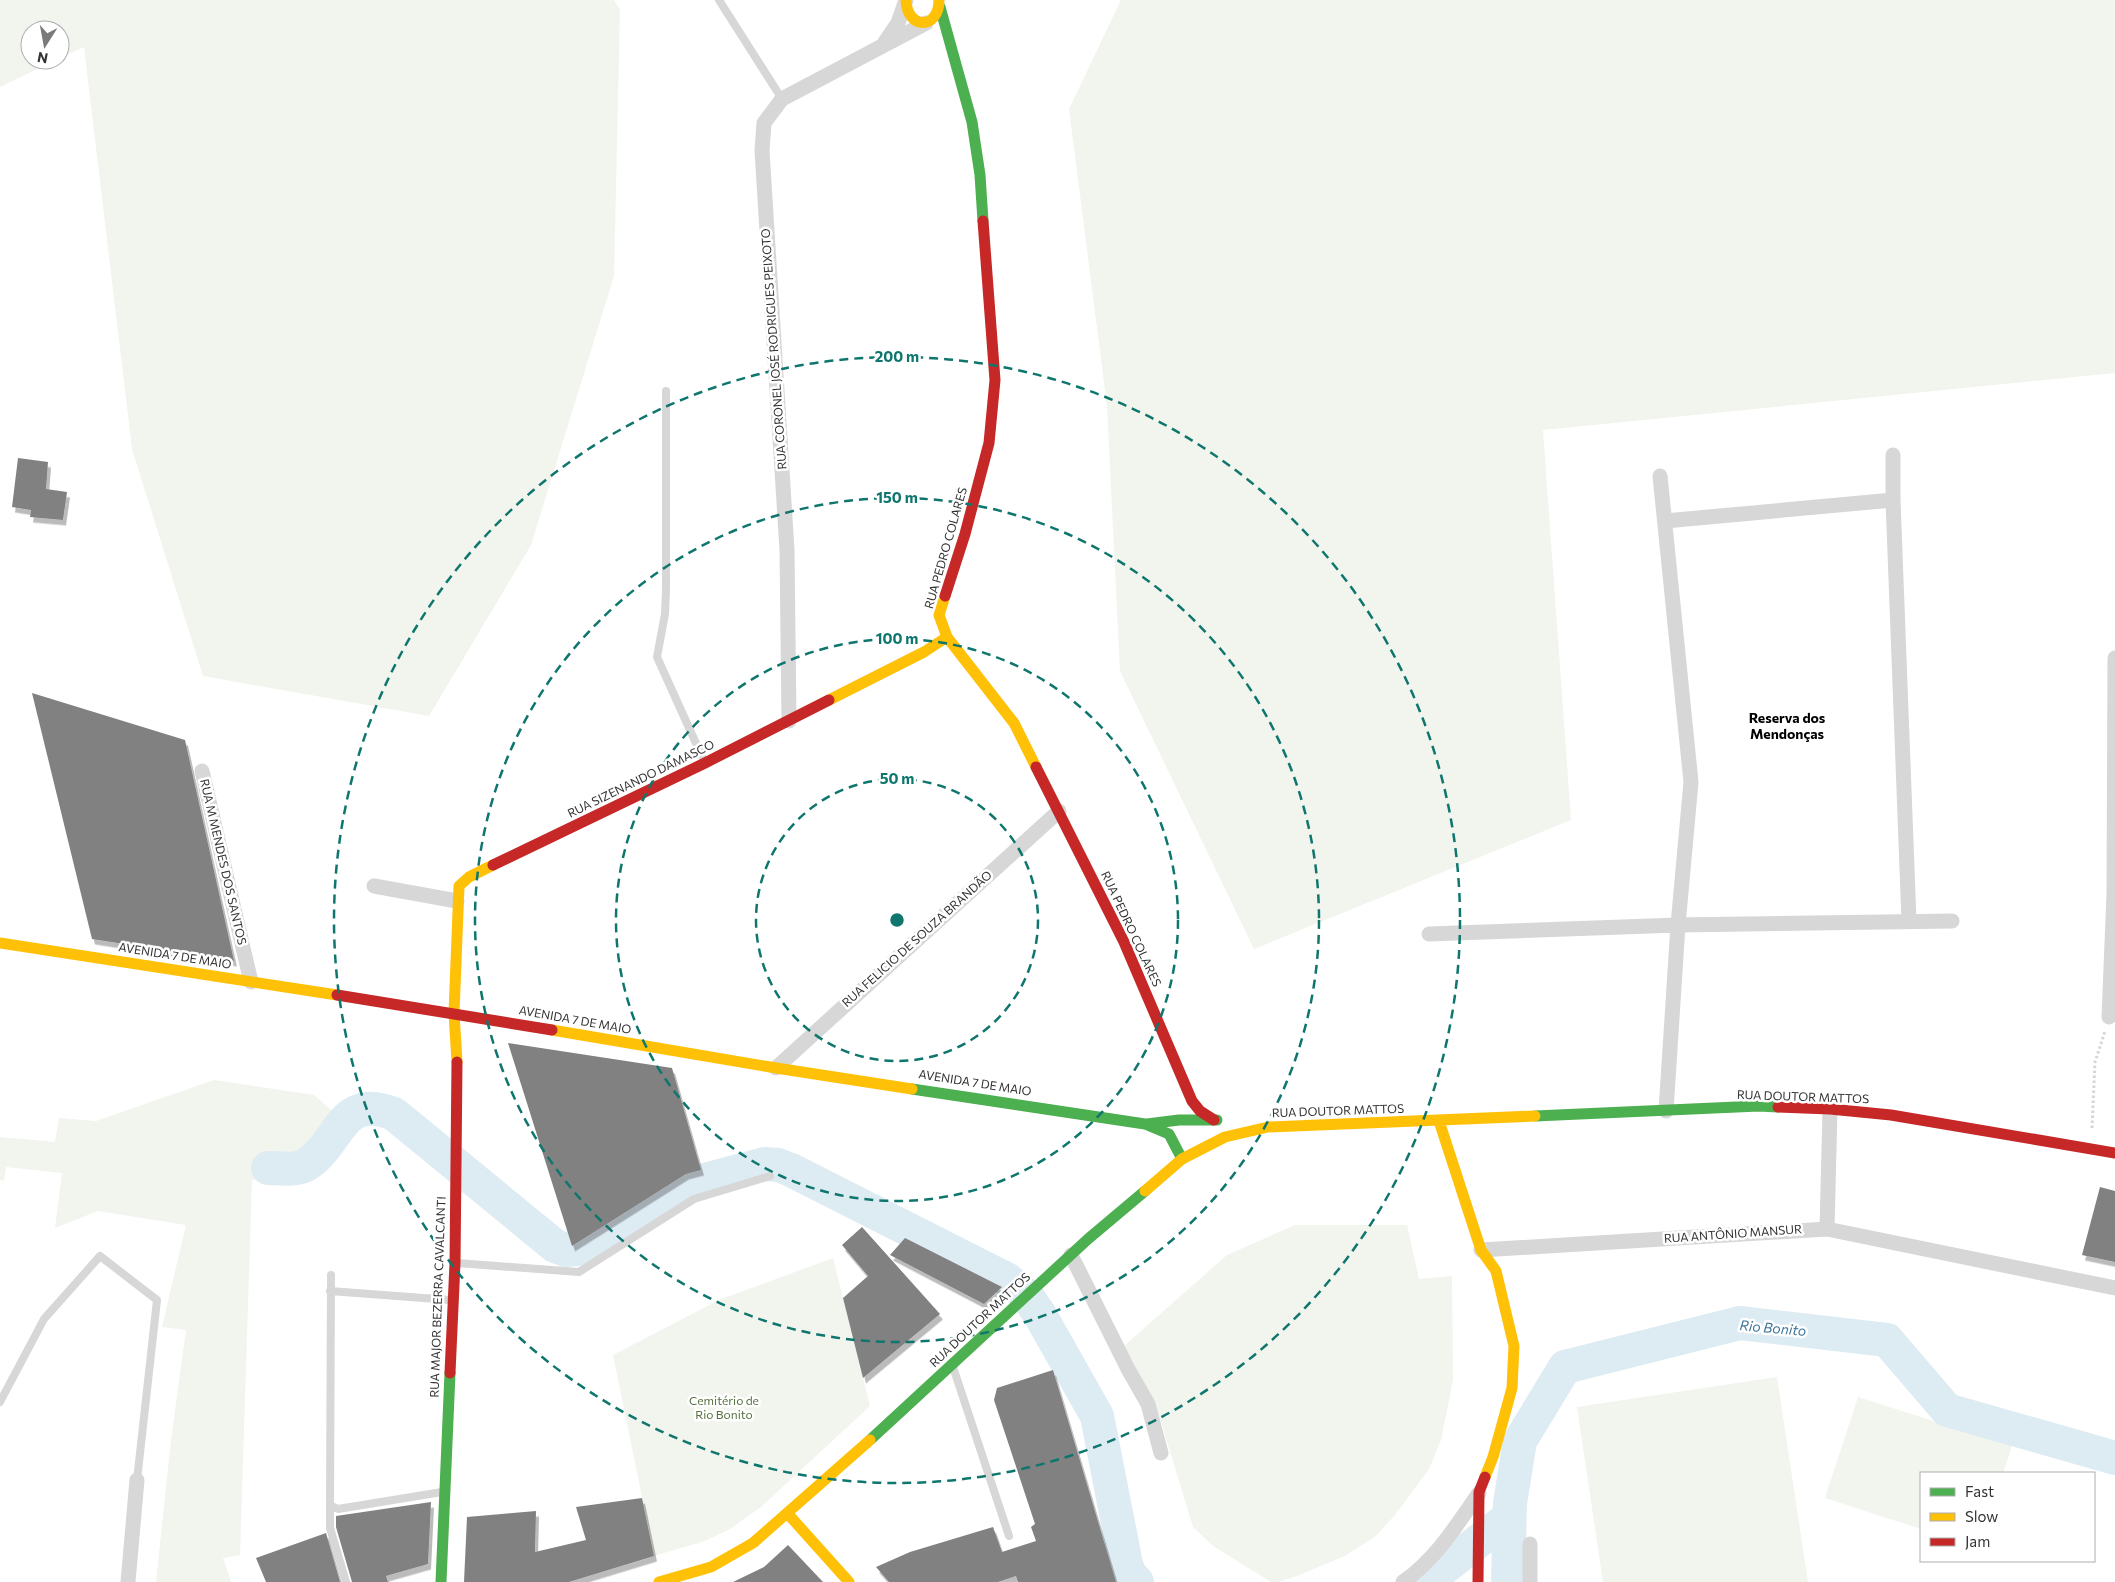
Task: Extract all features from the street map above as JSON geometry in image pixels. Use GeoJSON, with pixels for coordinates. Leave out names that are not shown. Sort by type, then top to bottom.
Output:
{"type":"FeatureCollection","features":[{"type":"Feature","properties":{"kind":"main road"},"geometry":{"type":"LineString","coordinates":[[906,0],[906,12],[909,17],[920,23],[938,25],[947,34]]}},
{"type":"Feature","properties":{"kind":"main road"},"geometry":{"type":"LineString","coordinates":[[926,23],[936,17],[941,2]]}},
{"type":"Feature","properties":{"kind":"main road","name":"RUA PEDRO COLARES"},"geometry":{"type":"LineString","coordinates":[[941,2],[947,34],[972,122],[980,175],[994,380],[989,443],[965,534],[939,615],[947,637],[1014,723],[1124,942],[1192,1100],[1200,1111],[1214,1120]]}},
{"type":"Feature","properties":{"kind":"main road","name":"RUA SIZENANDO DAMASCO"},"geometry":{"type":"LineString","coordinates":[[454,1013],[457,901],[460,886],[469,877],[789,721],[924,652],[947,637]]}},
{"type":"Feature","properties":{"kind":"main road","name":"AVENIDA 7 DE MAIO"},"geometry":{"type":"LineString","coordinates":[[0,943],[454,1013],[776,1068],[1145,1124],[1169,1134],[1182,1159]]}},
{"type":"Feature","properties":{"kind":"main road","name":"RUA MAJOR BEZERRA CAVALCANTI"},"geometry":{"type":"LineString","coordinates":[[440,1582],[455,1263],[457,1043],[454,1013]]}},
{"type":"Feature","properties":{"kind":"main road","name":"RUA DOUTOR MATTOS"},"geometry":{"type":"LineString","coordinates":[[659,1582],[711,1567],[753,1543],[788,1514],[953,1365],[1071,1254],[1182,1159],[1225,1137],[1268,1127],[1759,1106],[1830,1109],[1891,1115],[2115,1153]]}},
{"type":"Feature","properties":{"kind":"main road","name":"AVENIDA 7 DE MAIO"},"geometry":{"type":"LineString","coordinates":[[1145,1124],[1179,1120],[1214,1120],[1268,1127]]}},
{"type":"Feature","properties":{"kind":"main road"},"geometry":{"type":"LineString","coordinates":[[1440,1121],[1481,1250],[1496,1271],[1514,1346],[1512,1388],[1493,1457],[1479,1492],[1478,1582]]}},
{"type":"Feature","properties":{"kind":"main road"},"geometry":{"type":"LineString","coordinates":[[788,1514],[850,1582]]}},
{"type":"Feature","properties":{"kind":"street","name":"RUA CORONEL JOSÉ RODRIGUES PEIXOTO"},"geometry":{"type":"LineString","coordinates":[[884,44],[898,23],[906,0]]}},
{"type":"Feature","properties":{"kind":"street","name":"RUA CORONEL JOSÉ RODRIGUES PEIXOTO"},"geometry":{"type":"LineString","coordinates":[[789,721],[787,550],[762,151],[764,123],[782,99],[926,23]]}},
{"type":"Feature","properties":{"kind":"street"},"geometry":{"type":"LineString","coordinates":[[1893,455],[1893,500],[1909,921]]}},
{"type":"Feature","properties":{"kind":"street"},"geometry":{"type":"LineString","coordinates":[[1660,476],[1692,782],[1678,925],[1666,1111]]}},
{"type":"Feature","properties":{"kind":"street"},"geometry":{"type":"LineString","coordinates":[[1665,521],[1893,500]]}},
{"type":"Feature","properties":{"kind":"street"},"geometry":{"type":"LineString","coordinates":[[2109,1017],[2114,894],[2115,658]]}},
{"type":"Feature","properties":{"kind":"street","name":"RUA M MENDES DOS SANTOS"},"geometry":{"type":"LineString","coordinates":[[202,771],[251,982]]}},
{"type":"Feature","properties":{"kind":"street","name":"RUA FELICIO DE SOUZA BRANDÃO"},"geometry":{"type":"LineString","coordinates":[[776,1068],[1059,811]]}},
{"type":"Feature","properties":{"kind":"street"},"geometry":{"type":"LineString","coordinates":[[374,886],[457,901]]}},
{"type":"Feature","properties":{"kind":"street"},"geometry":{"type":"LineString","coordinates":[[1429,934],[1678,925],[1952,921]]}},
{"type":"Feature","properties":{"kind":"street"},"geometry":{"type":"LineString","coordinates":[[1827,1228],[1830,1109]]}},
{"type":"Feature","properties":{"kind":"street","name":"RUA ANTÔNIO MANSUR"},"geometry":{"type":"LineString","coordinates":[[1481,1250],[1827,1228],[2115,1288]]}},
{"type":"Feature","properties":{"kind":"street"},"geometry":{"type":"LineString","coordinates":[[1071,1254],[1128,1369],[1148,1404],[1161,1453]]}},
{"type":"Feature","properties":{"kind":"street"},"geometry":{"type":"LineString","coordinates":[[128,1582],[137,1480]]}},
{"type":"Feature","properties":{"kind":"street"},"geometry":{"type":"LineString","coordinates":[[1403,1582],[1417,1572],[1445,1543],[1479,1492]]}},
{"type":"Feature","properties":{"kind":"street"},"geometry":{"type":"LineString","coordinates":[[1530,1544],[1530,1582]]}},
{"type":"Feature","properties":{"kind":"lane"},"geometry":{"type":"LineString","coordinates":[[719,0],[782,99]]}},
{"type":"Feature","properties":{"kind":"lane"},"geometry":{"type":"LineString","coordinates":[[666,391],[666,589],[665,614],[657,657],[705,763]]}},
{"type":"Feature","properties":{"kind":"lane"},"geometry":{"type":"LineString","coordinates":[[455,1263],[578,1272],[694,1199],[770,1176]]}},
{"type":"Feature","properties":{"kind":"lane"},"geometry":{"type":"LineString","coordinates":[[0,1402],[44,1318],[100,1256],[157,1300],[137,1480]]}},
{"type":"Feature","properties":{"kind":"lane"},"geometry":{"type":"LineString","coordinates":[[331,1275],[330,1528],[346,1582]]}},
{"type":"Feature","properties":{"kind":"lane"},"geometry":{"type":"LineString","coordinates":[[330,1291],[453,1301]]}},
{"type":"Feature","properties":{"kind":"lane"},"geometry":{"type":"LineString","coordinates":[[953,1365],[1009,1536]]}},
{"type":"Feature","properties":{"kind":"lane"},"geometry":{"type":"LineString","coordinates":[[330,1505],[338,1509],[444,1492]]}},
{"type":"Feature","properties":{"kind":"path"},"geometry":{"type":"LineString","coordinates":[[2091,1149],[2095,1062],[2109,1017]]}},
{"type":"Feature","properties":{"kind":"green space"},"geometry":{"type":"Polygon","coordinates":[[[0,0],[614,0],[620,10],[614,276],[531,545],[429,716],[203,676],[132,449],[84,47],[70,53],[70,20],[20,20],[20,70],[35,70],[0,87],[0,0]]]}},
{"type":"Feature","properties":{"kind":"green space"},"geometry":{"type":"Polygon","coordinates":[[[1121,0],[2115,0],[2115,373],[1543,430],[1571,820],[1254,949],[1120,671],[1107,406],[1069,109],[1121,0]]]}},
{"type":"Feature","properties":{"kind":"green space"},"geometry":{"type":"Polygon","coordinates":[[[214,1080],[314,1095],[351,1127],[326,1159],[310,1174],[304,1177],[289,1179],[252,1180],[240,1555],[223,1558],[231,1582],[156,1582],[171,1440],[186,1330],[162,1327],[186,1225],[98,1211],[55,1228],[62,1173],[6,1167],[4,1181],[0,1180],[0,1137],[55,1142],[59,1118],[96,1121],[214,1080]]]}},
{"type":"Feature","properties":{"kind":"green space"},"geometry":{"type":"Polygon","coordinates":[[[1295,1225],[1407,1225],[1419,1279],[1452,1276],[1453,1380],[1441,1440],[1429,1469],[1395,1515],[1376,1536],[1345,1556],[1297,1576],[1278,1582],[1271,1582],[1213,1546],[1193,1527],[1155,1402],[1124,1346],[1227,1255],[1295,1225]]]}},
{"type":"Feature","properties":{"kind":"green space","name":"Cemitério de Rio Bonito"},"geometry":{"type":"Polygon","coordinates":[[[833,1258],[870,1406],[761,1507],[730,1529],[705,1541],[654,1556],[613,1355],[719,1300],[833,1258]]]}},
{"type":"Feature","properties":{"kind":"green space"},"geometry":{"type":"Polygon","coordinates":[[[1777,1377],[1808,1582],[1603,1582],[1577,1407],[1777,1377]]]}},
{"type":"Feature","properties":{"kind":"green space"},"geometry":{"type":"Polygon","coordinates":[[[1858,1397],[2012,1446],[2003,1472],[1920,1472],[1920,1529],[1825,1498],[1858,1397]]]}},
{"type":"Feature","properties":{"kind":"building"},"geometry":{"type":"Polygon","coordinates":[[[18,458],[48,462],[46,489],[67,492],[63,520],[30,517],[31,510],[12,507],[18,458]]]}},
{"type":"Feature","properties":{"kind":"building"},"geometry":{"type":"Polygon","coordinates":[[[32,693],[185,740],[234,961],[92,939],[32,693]]]}},
{"type":"Feature","properties":{"kind":"building"},"geometry":{"type":"Polygon","coordinates":[[[508,1043],[672,1068],[701,1170],[686,1174],[572,1246],[508,1043]]]}},
{"type":"Feature","properties":{"kind":"building"},"geometry":{"type":"Polygon","coordinates":[[[2100,1187],[2115,1191],[2115,1262],[2082,1255],[2100,1187]]]}},
{"type":"Feature","properties":{"kind":"building"},"geometry":{"type":"Polygon","coordinates":[[[862,1227],[940,1314],[863,1378],[843,1298],[868,1276],[842,1245],[862,1227]]]}},
{"type":"Feature","properties":{"kind":"building"},"geometry":{"type":"Polygon","coordinates":[[[905,1238],[1002,1287],[984,1304],[890,1255],[905,1238]]]}},
{"type":"Feature","properties":{"kind":"building"},"geometry":{"type":"Polygon","coordinates":[[[1053,1370],[1116,1582],[1018,1582],[1016,1576],[998,1582],[889,1582],[876,1567],[910,1552],[993,1527],[1002,1552],[1036,1541],[1031,1527],[1035,1524],[994,1400],[997,1388],[1053,1370]]]}},
{"type":"Feature","properties":{"kind":"building"},"geometry":{"type":"Polygon","coordinates":[[[642,1498],[654,1556],[569,1582],[464,1582],[467,1517],[536,1511],[535,1552],[586,1540],[576,1507],[642,1498]]]}},
{"type":"Feature","properties":{"kind":"building"},"geometry":{"type":"Polygon","coordinates":[[[431,1502],[428,1564],[386,1576],[388,1582],[352,1582],[336,1527],[336,1516],[431,1502]]]}},
{"type":"Feature","properties":{"kind":"building"},"geometry":{"type":"Polygon","coordinates":[[[326,1533],[340,1582],[266,1582],[256,1558],[326,1533]]]}},
{"type":"Feature","properties":{"kind":"building"},"geometry":{"type":"Polygon","coordinates":[[[788,1545],[823,1582],[733,1582],[764,1567],[788,1545]]]}},
{"type":"Feature","properties":{"kind":"waterway"},"geometry":{"type":"LineString","coordinates":[[268,1168],[292,1169],[306,1165],[318,1156],[343,1123],[352,1115],[362,1110],[376,1109],[394,1114],[555,1246],[566,1250],[577,1249],[690,1184],[765,1164],[778,1165],[791,1170],[1008,1280],[1027,1296],[1040,1315],[1097,1416],[1126,1564],[1129,1573],[1137,1582]]}},
{"type":"Feature","properties":{"kind":"waterway","name":"Rio Bonito"},"geometry":{"type":"LineString","coordinates":[[1508,1582],[1510,1503],[1520,1441],[1565,1367],[1740,1323],[1887,1340],[1947,1410],[2115,1458]]}},
{"type":"Feature","properties":{"kind":"waterway"},"geometry":{"type":"LineString","coordinates":[[1426,1582],[1503,1522]]}},
{"type":"Feature","properties":{"kind":"traffic: fast"},"geometry":{"type":"LineString","coordinates":[[940,7],[972,122],[980,175],[983,221]]}},
{"type":"Feature","properties":{"kind":"traffic: fast"},"geometry":{"type":"LineString","coordinates":[[912,1089],[1145,1124],[1169,1134],[1182,1159]]}},
{"type":"Feature","properties":{"kind":"traffic: fast"},"geometry":{"type":"LineString","coordinates":[[1535,1116],[1759,1106],[1778,1107]]}},
{"type":"Feature","properties":{"kind":"traffic: fast"},"geometry":{"type":"LineString","coordinates":[[1147,1124],[1179,1120],[1217,1120]]}},
{"type":"Feature","properties":{"kind":"traffic: fast"},"geometry":{"type":"LineString","coordinates":[[870,1440],[1088,1239],[1145,1191]]}},
{"type":"Feature","properties":{"kind":"traffic: fast"},"geometry":{"type":"LineString","coordinates":[[441,1582],[450,1373]]}},
{"type":"Feature","properties":{"kind":"traffic: slow"},"geometry":{"type":"LineString","coordinates":[[906,0],[912,17],[917,21],[923,22],[929,21],[934,17],[938,10],[939,0]]}},
{"type":"Feature","properties":{"kind":"traffic: slow"},"geometry":{"type":"LineString","coordinates":[[945,596],[939,615],[947,637],[1014,723],[1036,767]]}},
{"type":"Feature","properties":{"kind":"traffic: slow"},"geometry":{"type":"LineString","coordinates":[[829,700],[924,652],[947,637]]}},
{"type":"Feature","properties":{"kind":"traffic: slow"},"geometry":{"type":"LineString","coordinates":[[457,1062],[454,1013],[459,886],[469,877],[493,865]]}},
{"type":"Feature","properties":{"kind":"traffic: slow"},"geometry":{"type":"LineString","coordinates":[[0,943],[337,995]]}},
{"type":"Feature","properties":{"kind":"traffic: slow"},"geometry":{"type":"LineString","coordinates":[[552,1030],[912,1089]]}},
{"type":"Feature","properties":{"kind":"traffic: slow"},"geometry":{"type":"LineString","coordinates":[[1145,1191],[1182,1159],[1225,1137],[1268,1127],[1535,1116]]}},
{"type":"Feature","properties":{"kind":"traffic: slow"},"geometry":{"type":"LineString","coordinates":[[1439,1121],[1481,1250],[1496,1271],[1514,1346],[1512,1388],[1493,1457],[1485,1477]]}},
{"type":"Feature","properties":{"kind":"traffic: slow"},"geometry":{"type":"LineString","coordinates":[[659,1582],[711,1567],[753,1543],[870,1440]]}},
{"type":"Feature","properties":{"kind":"traffic: slow"},"geometry":{"type":"LineString","coordinates":[[788,1514],[849,1582]]}},
{"type":"Feature","properties":{"kind":"traffic: jam"},"geometry":{"type":"LineString","coordinates":[[945,596],[965,534],[989,443],[995,380],[983,221]]}},
{"type":"Feature","properties":{"kind":"traffic: jam"},"geometry":{"type":"LineString","coordinates":[[493,865],[705,763],[829,700]]}},
{"type":"Feature","properties":{"kind":"traffic: jam"},"geometry":{"type":"LineString","coordinates":[[1036,767],[1124,942],[1192,1101],[1200,1111],[1214,1120]]}},
{"type":"Feature","properties":{"kind":"traffic: jam"},"geometry":{"type":"LineString","coordinates":[[337,995],[552,1030]]}},
{"type":"Feature","properties":{"kind":"traffic: jam"},"geometry":{"type":"LineString","coordinates":[[450,1373],[455,1263],[457,1062]]}},
{"type":"Feature","properties":{"kind":"traffic: jam"},"geometry":{"type":"LineString","coordinates":[[1778,1107],[1830,1109],[1891,1115],[2115,1153]]}},
{"type":"Feature","properties":{"kind":"traffic: jam"},"geometry":{"type":"LineString","coordinates":[[1478,1582],[1479,1492],[1485,1477]]}},
{"type":"Feature","properties":{"kind":"district","name":"Reserva dos Mendonças"},"geometry":{"type":"Point","coordinates":[1787,726]}}]}
